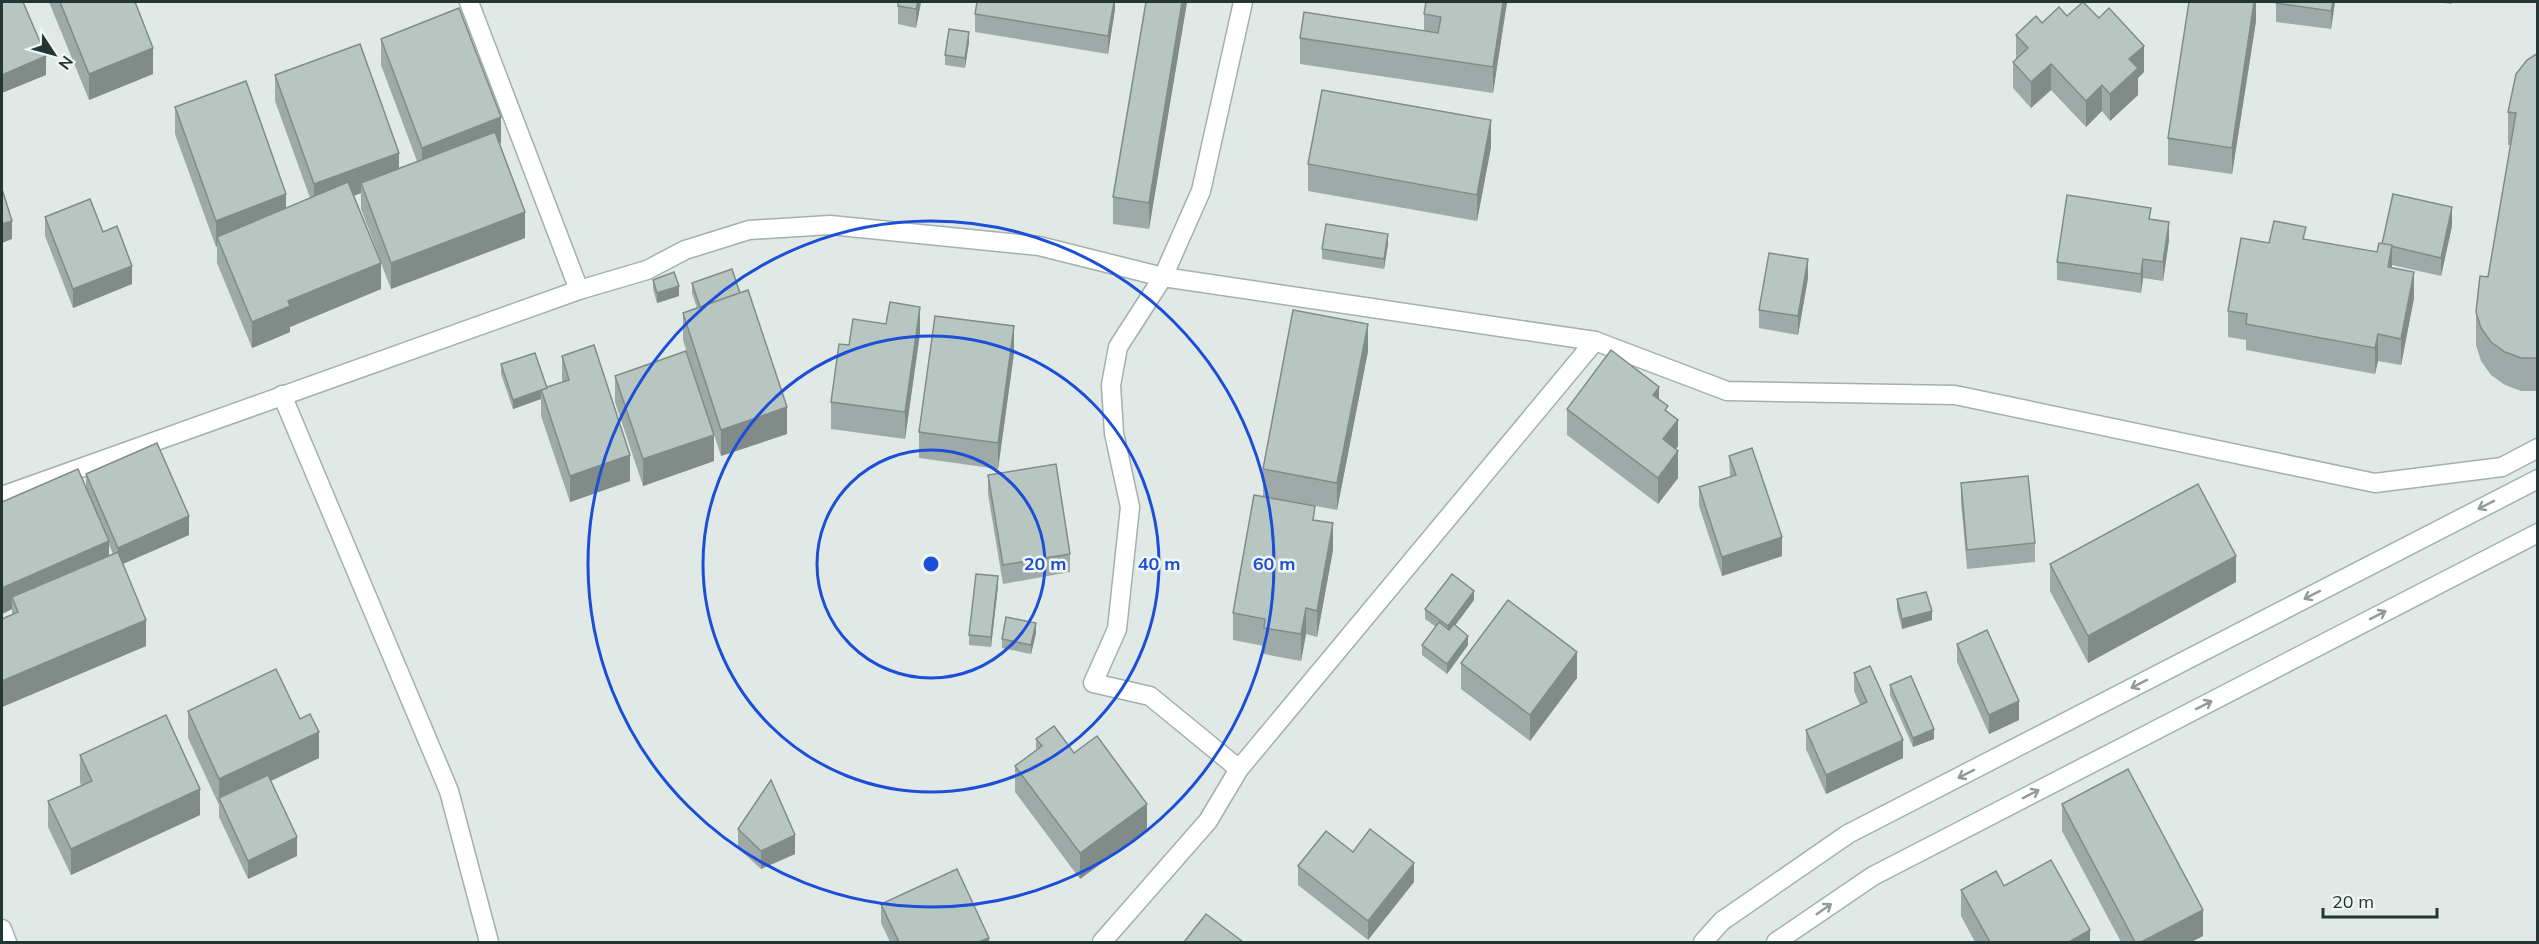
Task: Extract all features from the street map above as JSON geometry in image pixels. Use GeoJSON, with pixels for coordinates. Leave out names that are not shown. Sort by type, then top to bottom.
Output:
{"type":"FeatureCollection","features":[{"type":"Feature","properties":{"kind":"street"},"geometry":{"type":"LineString","coordinates":[[469,2],[579,290]]}},
{"type":"Feature","properties":{"kind":"street"},"geometry":{"type":"LineString","coordinates":[[1239,769],[1150,696],[1093,683],[1117,629],[1130,507],[1114,432],[1111,385],[1118,347],[1163,277],[1201,191],[1243,2]]}},
{"type":"Feature","properties":{"kind":"street"},"geometry":{"type":"LineString","coordinates":[[2,496],[579,290],[647,270],[685,250],[749,230],[830,225],[1040,246],[1163,277],[1595,341],[1727,391],[1955,395],[2375,483],[2502,467],[2538,448]]}},
{"type":"Feature","properties":{"kind":"street"},"geometry":{"type":"LineString","coordinates":[[1102,942],[1208,820],[1239,769],[1595,341]]}},
{"type":"Feature","properties":{"kind":"street"},"geometry":{"type":"LineString","coordinates":[[282,395],[449,791],[489,942]]}},
{"type":"Feature","properties":{"kind":"street"},"geometry":{"type":"LineString","coordinates":[[1703,942],[1722,921],[1848,834],[2538,478]]}},
{"type":"Feature","properties":{"kind":"street"},"geometry":{"type":"LineString","coordinates":[[1776,942],[1873,876],[2538,533]]}},
{"type":"Feature","properties":{"kind":"street"},"geometry":{"type":"LineString","coordinates":[[2,928],[7,942]]}},
{"type":"Feature","properties":{"kind":"building"},"geometry":{"type":"Polygon","coordinates":[[[2,2],[23,2],[46,56],[2,75],[2,2]]]}},
{"type":"Feature","properties":{"kind":"building"},"geometry":{"type":"Polygon","coordinates":[[[60,2],[135,2],[153,48],[89,74],[60,2]]]}},
{"type":"Feature","properties":{"kind":"building"},"geometry":{"type":"Polygon","coordinates":[[[898,2],[918,2],[916,9],[898,6],[898,2]]]}},
{"type":"Feature","properties":{"kind":"building"},"geometry":{"type":"Polygon","coordinates":[[[977,2],[1114,2],[1108,36],[975,14],[977,2]]]}},
{"type":"Feature","properties":{"kind":"building"},"geometry":{"type":"Polygon","coordinates":[[[1146,2],[1182,2],[1149,203],[1113,197],[1146,2]]]}},
{"type":"Feature","properties":{"kind":"building"},"geometry":{"type":"Polygon","coordinates":[[[1426,2],[1503,2],[1493,67],[1300,38],[1304,12],[1438,33],[1441,17],[1424,14],[1426,2]]]}},
{"type":"Feature","properties":{"kind":"building"},"geometry":{"type":"Polygon","coordinates":[[[2083,2],[2099,18],[2109,8],[2144,46],[2129,59],[2138,68],[2110,94],[2102,85],[2086,101],[2051,64],[2031,82],[2013,62],[2028,48],[2016,35],[2036,16],[2042,23],[2059,7],[2067,16],[2083,2]]]}},
{"type":"Feature","properties":{"kind":"building"},"geometry":{"type":"Polygon","coordinates":[[[2189,2],[2254,2],[2232,148],[2168,138],[2189,2]]]}},
{"type":"Feature","properties":{"kind":"building"},"geometry":{"type":"Polygon","coordinates":[[[2276,2],[2333,2],[2331,11],[2276,2]]]}},
{"type":"Feature","properties":{"kind":"building"},"geometry":{"type":"Polygon","coordinates":[[[459,8],[501,117],[422,148],[381,39],[459,8]]]}},
{"type":"Feature","properties":{"kind":"building"},"geometry":{"type":"Polygon","coordinates":[[[949,29],[969,32],[965,58],[945,55],[949,29]]]}},
{"type":"Feature","properties":{"kind":"building"},"geometry":{"type":"Polygon","coordinates":[[[360,44],[399,153],[314,184],[275,75],[360,44]]]}},
{"type":"Feature","properties":{"kind":"building"},"geometry":{"type":"Polygon","coordinates":[[[2538,53],[2538,358],[2521,358],[2505,352],[2491,342],[2481,328],[2476,312],[2480,276],[2488,277],[2516,113],[2508,112],[2516,74],[2527,60],[2538,53]]]}},
{"type":"Feature","properties":{"kind":"building"},"geometry":{"type":"Polygon","coordinates":[[[246,81],[286,194],[216,221],[175,107],[246,81]]]}},
{"type":"Feature","properties":{"kind":"building"},"geometry":{"type":"Polygon","coordinates":[[[1322,90],[1491,120],[1477,195],[1308,164],[1322,90]]]}},
{"type":"Feature","properties":{"kind":"building"},"geometry":{"type":"Polygon","coordinates":[[[495,132],[525,212],[391,263],[361,183],[495,132]]]}},
{"type":"Feature","properties":{"kind":"building"},"geometry":{"type":"Polygon","coordinates":[[[348,182],[381,263],[288,301],[290,306],[252,322],[217,237],[348,182]]]}},
{"type":"Feature","properties":{"kind":"building"},"geometry":{"type":"Polygon","coordinates":[[[2,189],[12,221],[2,224],[2,189]]]}},
{"type":"Feature","properties":{"kind":"building"},"geometry":{"type":"Polygon","coordinates":[[[2393,194],[2452,207],[2441,258],[2382,244],[2393,194]]]}},
{"type":"Feature","properties":{"kind":"building"},"geometry":{"type":"Polygon","coordinates":[[[2067,195],[2151,208],[2149,219],[2169,222],[2163,262],[2143,259],[2141,274],[2057,262],[2067,195]]]}},
{"type":"Feature","properties":{"kind":"building"},"geometry":{"type":"Polygon","coordinates":[[[90,199],[103,232],[117,226],[132,266],[73,289],[45,217],[90,199]]]}},
{"type":"Feature","properties":{"kind":"building"},"geometry":{"type":"Polygon","coordinates":[[[2274,221],[2306,227],[2303,239],[2377,252],[2379,243],[2392,245],[2388,267],[2414,272],[2401,339],[2378,334],[2375,348],[2246,324],[2247,314],[2228,311],[2241,238],[2269,243],[2274,221]]]}},
{"type":"Feature","properties":{"kind":"building"},"geometry":{"type":"Polygon","coordinates":[[[1326,224],[1388,234],[1384,259],[1322,249],[1326,224]]]}},
{"type":"Feature","properties":{"kind":"building"},"geometry":{"type":"Polygon","coordinates":[[[1769,253],[1808,259],[1798,316],[1759,310],[1769,253]]]}},
{"type":"Feature","properties":{"kind":"building"},"geometry":{"type":"Polygon","coordinates":[[[732,269],[740,293],[700,307],[692,283],[732,269]]]}},
{"type":"Feature","properties":{"kind":"building"},"geometry":{"type":"Polygon","coordinates":[[[674,272],[679,286],[657,293],[653,280],[674,272]]]}},
{"type":"Feature","properties":{"kind":"building"},"geometry":{"type":"Polygon","coordinates":[[[748,290],[787,407],[721,430],[683,313],[748,290]]]}},
{"type":"Feature","properties":{"kind":"building"},"geometry":{"type":"Polygon","coordinates":[[[890,302],[920,307],[905,412],[831,402],[839,344],[849,345],[853,319],[886,324],[890,302]]]}},
{"type":"Feature","properties":{"kind":"building"},"geometry":{"type":"Polygon","coordinates":[[[1293,310],[1368,324],[1337,483],[1263,469],[1293,310]]]}},
{"type":"Feature","properties":{"kind":"building"},"geometry":{"type":"Polygon","coordinates":[[[935,316],[1014,326],[998,443],[919,432],[935,316]]]}},
{"type":"Feature","properties":{"kind":"building"},"geometry":{"type":"Polygon","coordinates":[[[594,345],[630,455],[570,476],[541,389],[569,380],[562,356],[594,345]]]}},
{"type":"Feature","properties":{"kind":"building"},"geometry":{"type":"Polygon","coordinates":[[[1611,350],[1659,387],[1653,395],[1668,406],[1665,410],[1678,420],[1663,439],[1678,451],[1658,478],[1567,409],[1611,350]]]}},
{"type":"Feature","properties":{"kind":"building"},"geometry":{"type":"Polygon","coordinates":[[[686,351],[714,435],[643,459],[615,376],[686,351]]]}},
{"type":"Feature","properties":{"kind":"building"},"geometry":{"type":"Polygon","coordinates":[[[535,353],[547,388],[513,400],[501,364],[535,353]]]}},
{"type":"Feature","properties":{"kind":"building"},"geometry":{"type":"Polygon","coordinates":[[[157,443],[189,516],[118,548],[86,474],[157,443]]]}},
{"type":"Feature","properties":{"kind":"building"},"geometry":{"type":"Polygon","coordinates":[[[1752,448],[1782,537],[1722,557],[1699,487],[1736,475],[1729,456],[1752,448]]]}},
{"type":"Feature","properties":{"kind":"building"},"geometry":{"type":"Polygon","coordinates":[[[1056,464],[1070,554],[1003,565],[988,475],[1056,464]]]}},
{"type":"Feature","properties":{"kind":"building"},"geometry":{"type":"Polygon","coordinates":[[[78,469],[109,541],[2,588],[2,502],[78,469]]]}},
{"type":"Feature","properties":{"kind":"building"},"geometry":{"type":"Polygon","coordinates":[[[2028,476],[2035,543],[1967,550],[1961,483],[2028,476]]]}},
{"type":"Feature","properties":{"kind":"building"},"geometry":{"type":"Polygon","coordinates":[[[2198,484],[2236,556],[2088,636],[2050,564],[2198,484]]]}},
{"type":"Feature","properties":{"kind":"building"},"geometry":{"type":"Polygon","coordinates":[[[1254,495],[1315,506],[1313,520],[1333,523],[1317,611],[1306,608],[1301,634],[1264,628],[1265,619],[1233,613],[1254,495]]]}},
{"type":"Feature","properties":{"kind":"building"},"geometry":{"type":"Polygon","coordinates":[[[118,552],[146,620],[2,681],[2,619],[18,612],[12,597],[118,552]]]}},
{"type":"Feature","properties":{"kind":"building"},"geometry":{"type":"Polygon","coordinates":[[[976,574],[998,576],[991,637],[969,635],[976,574]]]}},
{"type":"Feature","properties":{"kind":"building"},"geometry":{"type":"Polygon","coordinates":[[[1452,574],[1474,591],[1448,626],[1425,609],[1452,574]]]}},
{"type":"Feature","properties":{"kind":"building"},"geometry":{"type":"Polygon","coordinates":[[[1926,592],[1932,611],[1902,619],[1897,599],[1926,592]]]}},
{"type":"Feature","properties":{"kind":"building"},"geometry":{"type":"Polygon","coordinates":[[[1508,600],[1577,652],[1530,715],[1461,663],[1508,600]]]}},
{"type":"Feature","properties":{"kind":"building"},"geometry":{"type":"Polygon","coordinates":[[[1006,617],[1036,623],[1031,645],[1002,639],[1006,617]]]}},
{"type":"Feature","properties":{"kind":"building"},"geometry":{"type":"Polygon","coordinates":[[[1439,622],[1449,630],[1454,624],[1468,636],[1447,664],[1422,645],[1439,622]]]}},
{"type":"Feature","properties":{"kind":"building"},"geometry":{"type":"Polygon","coordinates":[[[1987,630],[2019,701],[1989,715],[1957,644],[1987,630]]]}},
{"type":"Feature","properties":{"kind":"building"},"geometry":{"type":"Polygon","coordinates":[[[1870,666],[1903,740],[1826,775],[1806,730],[1867,702],[1854,673],[1870,666]]]}},
{"type":"Feature","properties":{"kind":"building"},"geometry":{"type":"Polygon","coordinates":[[[276,669],[300,719],[310,714],[319,732],[219,779],[188,711],[276,669]]]}},
{"type":"Feature","properties":{"kind":"building"},"geometry":{"type":"Polygon","coordinates":[[[1911,676],[1934,729],[1913,738],[1890,685],[1911,676]]]}},
{"type":"Feature","properties":{"kind":"building"},"geometry":{"type":"Polygon","coordinates":[[[166,715],[200,789],[71,849],[48,801],[92,781],[80,755],[166,715]]]}},
{"type":"Feature","properties":{"kind":"building"},"geometry":{"type":"Polygon","coordinates":[[[1054,726],[1074,753],[1097,736],[1147,804],[1080,853],[1015,766],[1042,746],[1036,739],[1054,726]]]}},
{"type":"Feature","properties":{"kind":"building"},"geometry":{"type":"Polygon","coordinates":[[[2128,769],[2203,910],[2141,942],[2135,942],[2062,804],[2128,769]]]}},
{"type":"Feature","properties":{"kind":"building"},"geometry":{"type":"Polygon","coordinates":[[[268,775],[297,837],[248,861],[219,798],[268,775]]]}},
{"type":"Feature","properties":{"kind":"building"},"geometry":{"type":"Polygon","coordinates":[[[771,780],[795,835],[761,851],[738,829],[771,780]]]}},
{"type":"Feature","properties":{"kind":"building"},"geometry":{"type":"Polygon","coordinates":[[[1370,829],[1414,863],[1368,921],[1298,866],[1326,831],[1353,852],[1370,829]]]}},
{"type":"Feature","properties":{"kind":"building"},"geometry":{"type":"Polygon","coordinates":[[[2051,860],[2090,930],[2069,942],[1990,942],[1961,890],[1996,871],[2004,886],[2051,860]]]}},
{"type":"Feature","properties":{"kind":"building"},"geometry":{"type":"Polygon","coordinates":[[[957,869],[989,938],[978,942],[899,942],[881,904],[957,869]]]}},
{"type":"Feature","properties":{"kind":"building"},"geometry":{"type":"Polygon","coordinates":[[[1206,914],[1243,942],[1184,942],[1206,914]]]}}]}
